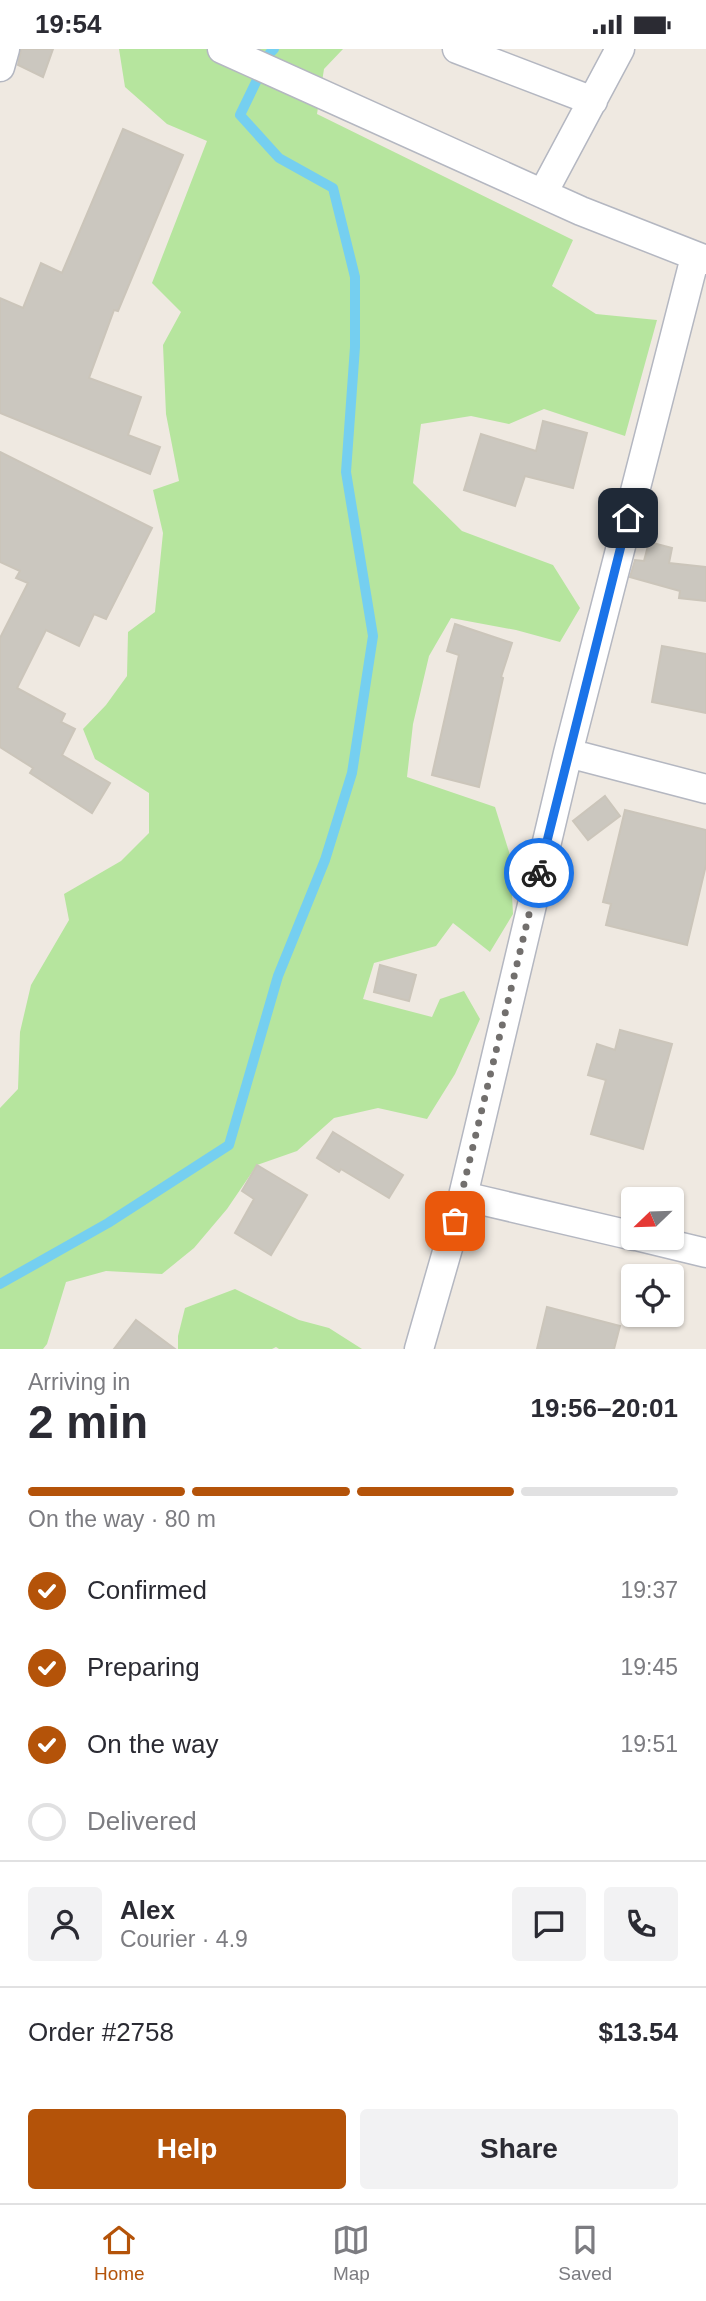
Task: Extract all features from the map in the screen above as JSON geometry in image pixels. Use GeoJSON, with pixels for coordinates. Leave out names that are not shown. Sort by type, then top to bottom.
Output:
{"type":"FeatureCollection","features":[{"type":"Feature","properties":{"kind":"street"},"geometry":{"type":"LineString","coordinates":[[0,67],[5,49]]}},
{"type":"Feature","properties":{"kind":"street"},"geometry":{"type":"LineString","coordinates":[[222,49],[543,193],[700,259],[568,753],[463,1196],[419,1349]]}},
{"type":"Feature","properties":{"kind":"street"},"geometry":{"type":"LineString","coordinates":[[457,49],[593,101]]}},
{"type":"Feature","properties":{"kind":"street"},"geometry":{"type":"LineString","coordinates":[[543,193],[620,49]]}},
{"type":"Feature","properties":{"kind":"street"},"geometry":{"type":"LineString","coordinates":[[568,753],[706,789]]}},
{"type":"Feature","properties":{"kind":"street"},"geometry":{"type":"LineString","coordinates":[[463,1196],[621,1233]]}},
{"type":"Feature","properties":{"kind":"street"},"geometry":{"type":"LineString","coordinates":[[684,1248],[706,1253]]}},
{"type":"Feature","properties":{"kind":"green space"},"geometry":{"type":"Polygon","coordinates":[[[119,49],[343,49],[324,69],[317,114],[573,240],[552,286],[596,314],[657,320],[625,436],[544,409],[509,424],[471,416],[421,424],[413,483],[462,531],[553,565],[580,608],[560,642],[516,630],[451,618],[429,656],[413,724],[407,777],[495,807],[510,855],[513,914],[490,952],[453,923],[436,946],[374,963],[363,999],[432,1017],[440,999],[464,991],[480,1019],[455,1074],[427,1119],[378,1108],[334,1118],[297,1151],[257,1165],[227,1209],[194,1248],[162,1274],[106,1271],[66,1282],[47,1344],[43,1349],[0,1349],[0,1108],[18,1089],[20,1032],[31,985],[69,920],[64,894],[121,861],[149,833],[149,793],[95,759],[83,729],[106,705],[127,676],[128,632],[155,612],[163,533],[153,490],[179,481],[166,414],[163,345],[181,312],[152,283],[207,141],[167,124],[125,87],[119,49]]]}},
{"type":"Feature","properties":{"kind":"green space"},"geometry":{"type":"Polygon","coordinates":[[[235,1289],[299,1320],[329,1328],[362,1349],[178,1349],[178,1336],[185,1308],[235,1289]]]}},
{"type":"Feature","properties":{"kind":"building"},"geometry":{"type":"Polygon","coordinates":[[[21,49],[53,49],[43,77],[18,65],[21,49]]]}},
{"type":"Feature","properties":{"kind":"building"},"geometry":{"type":"Polygon","coordinates":[[[123,129],[183,155],[118,311],[114,310],[89,378],[141,397],[128,435],[160,447],[150,474],[0,413],[0,298],[23,308],[41,263],[62,273],[123,129]]]}},
{"type":"Feature","properties":{"kind":"building"},"geometry":{"type":"Polygon","coordinates":[[[543,421],[587,433],[573,488],[525,476],[515,506],[464,490],[481,434],[536,451],[543,421]]]}},
{"type":"Feature","properties":{"kind":"building"},"geometry":{"type":"Polygon","coordinates":[[[0,452],[152,528],[106,619],[94,614],[79,646],[46,630],[17,688],[65,714],[61,722],[75,729],[62,755],[110,783],[92,813],[30,773],[33,768],[0,747],[0,638],[28,583],[16,578],[20,571],[0,562],[0,452]]]}},
{"type":"Feature","properties":{"kind":"building"},"geometry":{"type":"Polygon","coordinates":[[[649,542],[672,548],[669,563],[706,567],[706,601],[679,598],[680,591],[630,577],[635,560],[644,561],[649,542]]]}},
{"type":"Feature","properties":{"kind":"building"},"geometry":{"type":"Polygon","coordinates":[[[455,624],[512,643],[501,677],[503,678],[479,787],[432,775],[459,655],[447,651],[455,624]]]}},
{"type":"Feature","properties":{"kind":"building"},"geometry":{"type":"Polygon","coordinates":[[[662,646],[706,654],[706,713],[652,702],[662,646]]]}},
{"type":"Feature","properties":{"kind":"building"},"geometry":{"type":"Polygon","coordinates":[[[605,796],[620,816],[588,840],[573,821],[605,796]]]}},
{"type":"Feature","properties":{"kind":"building"},"geometry":{"type":"Polygon","coordinates":[[[625,810],[706,830],[706,865],[687,945],[606,925],[611,904],[603,902],[625,810]]]}},
{"type":"Feature","properties":{"kind":"building"},"geometry":{"type":"Polygon","coordinates":[[[380,965],[416,975],[409,1001],[374,992],[380,965]]]}},
{"type":"Feature","properties":{"kind":"building"},"geometry":{"type":"Polygon","coordinates":[[[620,1030],[672,1044],[643,1149],[591,1134],[606,1080],[588,1075],[597,1044],[615,1050],[620,1030]]]}},
{"type":"Feature","properties":{"kind":"building"},"geometry":{"type":"Polygon","coordinates":[[[333,1132],[403,1175],[389,1198],[317,1158],[333,1132]]]}},
{"type":"Feature","properties":{"kind":"building"},"geometry":{"type":"Polygon","coordinates":[[[257,1165],[307,1195],[271,1255],[235,1233],[254,1199],[242,1191],[257,1165]]]}},
{"type":"Feature","properties":{"kind":"building"},"geometry":{"type":"Polygon","coordinates":[[[547,1307],[620,1326],[614,1349],[537,1349],[547,1307]]]}},
{"type":"Feature","properties":{"kind":"building"},"geometry":{"type":"Polygon","coordinates":[[[136,1320],[175,1349],[114,1349],[136,1320]]]}},
{"type":"Feature","properties":{"kind":"waterway"},"geometry":{"type":"LineString","coordinates":[[0,1284],[108,1223],[229,1145],[278,976],[325,860],[352,773],[373,636],[346,472],[355,347],[355,277],[333,188],[279,158],[240,115],[274,49]]}},
{"type":"Feature","properties":{"kind":"way so far"},"geometry":{"type":"LineString","coordinates":[[455,1221],[539,873]]}},
{"type":"Feature","properties":{"kind":"route"},"geometry":{"type":"LineString","coordinates":[[539,873],[628,518]]}}]}
